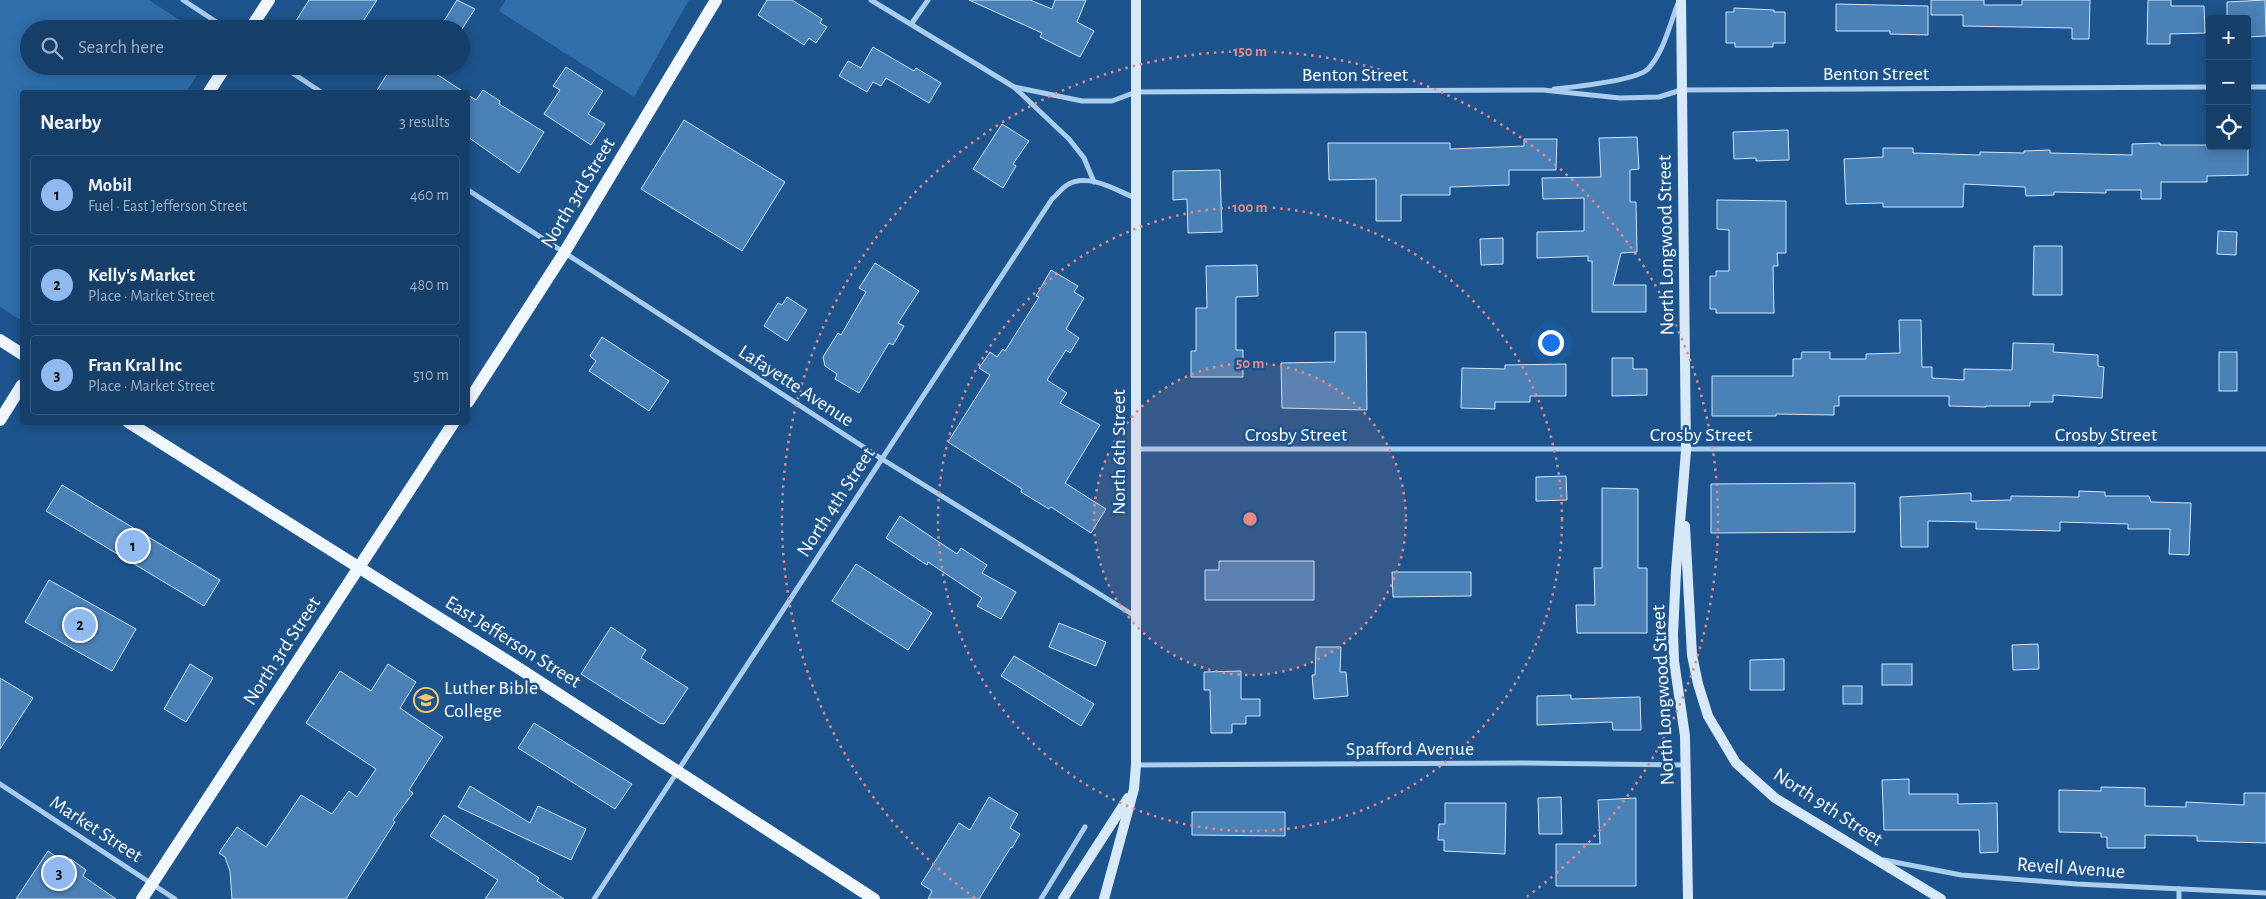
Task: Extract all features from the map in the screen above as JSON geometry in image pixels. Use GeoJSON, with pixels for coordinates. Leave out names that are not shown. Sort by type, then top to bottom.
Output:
{"type":"FeatureCollection","features":[{"type":"Feature","properties":{"kind":"main road"},"geometry":{"type":"LineString","coordinates":[[256,20],[269,0]]}},
{"type":"Feature","properties":{"kind":"main road","name":"North 3rd Street"},"geometry":{"type":"LineString","coordinates":[[470,399],[564,253],[716,0]]}},
{"type":"Feature","properties":{"kind":"main road","name":"North 6th Street"},"geometry":{"type":"LineString","coordinates":[[1104,899],[1134,789],[1136,765],[1136,0]]}},
{"type":"Feature","properties":{"kind":"main road","name":"North Longwood Street"},"geometry":{"type":"LineString","coordinates":[[1680,0],[1686,451],[1673,634],[1674,661],[1685,736],[1688,899]]}},
{"type":"Feature","properties":{"kind":"main road"},"geometry":{"type":"LineString","coordinates":[[210,90],[220,75]]}},
{"type":"Feature","properties":{"kind":"main road"},"geometry":{"type":"LineString","coordinates":[[0,340],[20,353]]}},
{"type":"Feature","properties":{"kind":"main road"},"geometry":{"type":"LineString","coordinates":[[0,420],[20,388]]}},
{"type":"Feature","properties":{"kind":"main road","name":"East Jefferson Street"},"geometry":{"type":"LineString","coordinates":[[133,425],[678,770],[874,899]]}},
{"type":"Feature","properties":{"kind":"main road","name":"North 3rd Street"},"geometry":{"type":"LineString","coordinates":[[142,899],[452,425]]}},
{"type":"Feature","properties":{"kind":"main road","name":"North Longwood Street"},"geometry":{"type":"LineString","coordinates":[[1684,490],[1688,580]]}},
{"type":"Feature","properties":{"kind":"main road","name":"North 9th Street"},"geometry":{"type":"LineString","coordinates":[[1688,580],[1692,655],[1698,684],[1708,716],[1736,763],[1775,798],[1941,899]]}},
{"type":"Feature","properties":{"kind":"main road"},"geometry":{"type":"LineString","coordinates":[[1063,899],[1134,789]]}},
{"type":"Feature","properties":{"kind":"street"},"geometry":{"type":"LineString","coordinates":[[183,0],[213,20]]}},
{"type":"Feature","properties":{"kind":"street"},"geometry":{"type":"LineString","coordinates":[[871,0],[1014,87],[1069,139],[1084,158],[1094,182]]}},
{"type":"Feature","properties":{"kind":"street"},"geometry":{"type":"LineString","coordinates":[[912,24],[928,0]]}},
{"type":"Feature","properties":{"kind":"street","name":"Benton Street"},"geometry":{"type":"LineString","coordinates":[[1543,90],[1613,82],[1647,70],[1660,50],[1680,0]]}},
{"type":"Feature","properties":{"kind":"street"},"geometry":{"type":"LineString","coordinates":[[296,75],[318,90]]}},
{"type":"Feature","properties":{"kind":"street"},"geometry":{"type":"LineString","coordinates":[[2251,87],[2266,86]]}},
{"type":"Feature","properties":{"kind":"street"},"geometry":{"type":"LineString","coordinates":[[1014,87],[1082,102],[1112,101],[1136,92]]}},
{"type":"Feature","properties":{"kind":"street","name":"Benton Street"},"geometry":{"type":"LineString","coordinates":[[1136,92],[1543,90],[1620,98],[1660,97],[1681,90],[2206,87]]}},
{"type":"Feature","properties":{"kind":"street","name":"North 4th Street"},"geometry":{"type":"LineString","coordinates":[[594,899],[1052,199],[1068,185],[1080,181],[1094,182],[1135,198]]}},
{"type":"Feature","properties":{"kind":"street","name":"Lafayette Avenue"},"geometry":{"type":"LineString","coordinates":[[470,191],[882,460],[1137,617]]}},
{"type":"Feature","properties":{"kind":"street","name":"Crosby Street"},"geometry":{"type":"LineString","coordinates":[[1136,449],[1686,451],[2266,450]]}},
{"type":"Feature","properties":{"kind":"street","name":"Spafford Avenue"},"geometry":{"type":"LineString","coordinates":[[1136,765],[1521,763],[1685,765]]}},
{"type":"Feature","properties":{"kind":"street","name":"Market Street"},"geometry":{"type":"LineString","coordinates":[[0,784],[175,899]]}},
{"type":"Feature","properties":{"kind":"street"},"geometry":{"type":"LineString","coordinates":[[1041,899],[1085,828]]}},
{"type":"Feature","properties":{"kind":"street","name":"Revell Avenue"},"geometry":{"type":"LineString","coordinates":[[1876,859],[1962,875],[2266,893]]}},
{"type":"Feature","properties":{"kind":"street"},"geometry":{"type":"LineString","coordinates":[[2179,889],[2179,899]]}},
{"type":"Feature","properties":{"kind":"shaded area"},"geometry":{"type":"Polygon","coordinates":[[[0,0],[149,0],[179,20],[20,20],[20,75],[197,75],[187,90],[20,90],[20,319],[0,307],[0,0]]]}},
{"type":"Feature","properties":{"kind":"shaded area"},"geometry":{"type":"Polygon","coordinates":[[[506,0],[689,0],[634,97],[499,11],[506,0]]]}},
{"type":"Feature","properties":{"kind":"building"},"geometry":{"type":"Polygon","coordinates":[[[309,0],[377,0],[364,20],[297,20],[309,0]]]}},
{"type":"Feature","properties":{"kind":"building"},"geometry":{"type":"Polygon","coordinates":[[[457,0],[475,9],[468,20],[445,20],[457,0]]]}},
{"type":"Feature","properties":{"kind":"building"},"geometry":{"type":"Polygon","coordinates":[[[767,0],[792,0],[822,19],[820,23],[827,27],[816,43],[809,38],[804,45],[758,15],[767,0]]]}},
{"type":"Feature","properties":{"kind":"building"},"geometry":{"type":"Polygon","coordinates":[[[969,0],[1030,0],[1052,9],[1055,0],[1086,0],[1077,22],[1094,31],[1080,57],[1040,37],[1042,33],[969,0]]]}},
{"type":"Feature","properties":{"kind":"building"},"geometry":{"type":"Polygon","coordinates":[[[1931,0],[1984,0],[1984,5],[2022,5],[2022,0],[2090,0],[2089,39],[2072,39],[2072,28],[1963,26],[1963,15],[1931,15],[1931,0]]]}},
{"type":"Feature","properties":{"kind":"building"},"geometry":{"type":"Polygon","coordinates":[[[2148,0],[2171,0],[2171,6],[2204,6],[2205,33],[2170,34],[2170,44],[2147,44],[2148,0]]]}},
{"type":"Feature","properties":{"kind":"building"},"geometry":{"type":"Polygon","coordinates":[[[2265,0],[2266,36],[2251,37],[2251,15],[2227,15],[2227,2],[2265,0]]]}},
{"type":"Feature","properties":{"kind":"building"},"geometry":{"type":"Polygon","coordinates":[[[1836,4],[1928,6],[1928,35],[1890,34],[1890,31],[1836,31],[1836,4]]]}},
{"type":"Feature","properties":{"kind":"building"},"geometry":{"type":"Polygon","coordinates":[[[1734,8],[1785,12],[1785,43],[1773,43],[1773,47],[1735,47],[1735,43],[1726,43],[1726,12],[1734,12],[1734,8]]]}},
{"type":"Feature","properties":{"kind":"building"},"geometry":{"type":"Polygon","coordinates":[[[873,47],[914,71],[916,68],[941,83],[929,103],[886,78],[881,86],[873,82],[867,92],[839,76],[848,61],[861,68],[873,47]]]}},
{"type":"Feature","properties":{"kind":"building"},"geometry":{"type":"Polygon","coordinates":[[[566,67],[603,91],[588,114],[605,124],[591,145],[544,114],[560,90],[553,86],[566,67]]]}},
{"type":"Feature","properties":{"kind":"building"},"geometry":{"type":"Polygon","coordinates":[[[386,75],[438,75],[461,90],[377,90],[386,75]]]}},
{"type":"Feature","properties":{"kind":"building"},"geometry":{"type":"Polygon","coordinates":[[[483,90],[500,101],[499,104],[544,132],[519,173],[470,138],[470,96],[476,100],[483,90]]]}},
{"type":"Feature","properties":{"kind":"building"},"geometry":{"type":"Polygon","coordinates":[[[684,120],[785,182],[742,251],[641,189],[684,120]]]}},
{"type":"Feature","properties":{"kind":"building"},"geometry":{"type":"Polygon","coordinates":[[[1002,124],[1029,141],[1013,164],[1016,166],[1003,188],[973,169],[1002,124]]]}},
{"type":"Feature","properties":{"kind":"building"},"geometry":{"type":"Polygon","coordinates":[[[1788,130],[1789,160],[1756,161],[1756,158],[1734,159],[1733,132],[1788,130]]]}},
{"type":"Feature","properties":{"kind":"building"},"geometry":{"type":"Polygon","coordinates":[[[1637,137],[1639,169],[1630,170],[1630,202],[1636,202],[1637,252],[1621,253],[1613,285],[1646,285],[1646,312],[1592,312],[1592,261],[1588,261],[1588,256],[1537,258],[1537,232],[1584,231],[1584,198],[1543,199],[1542,178],[1601,177],[1599,138],[1637,137]]]}},
{"type":"Feature","properties":{"kind":"building"},"geometry":{"type":"Polygon","coordinates":[[[1524,139],[1557,139],[1556,170],[1509,170],[1509,185],[1450,187],[1450,195],[1401,195],[1401,221],[1376,221],[1376,179],[1329,180],[1328,143],[1450,143],[1450,149],[1524,146],[1524,139]]]}},
{"type":"Feature","properties":{"kind":"building"},"geometry":{"type":"Polygon","coordinates":[[[2132,144],[2206,145],[2206,150],[2248,150],[2248,175],[2207,176],[2207,182],[2161,182],[2161,199],[2141,199],[2141,190],[2106,190],[2106,193],[2054,192],[2054,195],[2026,196],[2025,187],[1964,184],[1963,207],[1883,207],[1883,203],[1846,204],[1844,159],[1883,157],[1883,148],[1913,148],[1913,153],[1980,155],[1980,152],[2024,153],[2024,151],[2050,150],[2050,153],[2132,155],[2132,144]]]}},
{"type":"Feature","properties":{"kind":"building"},"geometry":{"type":"Polygon","coordinates":[[[1220,170],[1222,232],[1188,233],[1187,199],[1173,200],[1173,171],[1220,170]]]}},
{"type":"Feature","properties":{"kind":"building"},"geometry":{"type":"Polygon","coordinates":[[[1717,200],[1786,201],[1786,253],[1777,253],[1778,266],[1773,266],[1774,313],[1716,313],[1716,309],[1710,309],[1710,276],[1716,276],[1716,271],[1729,271],[1729,230],[1717,229],[1717,200]]]}},
{"type":"Feature","properties":{"kind":"building"},"geometry":{"type":"Polygon","coordinates":[[[2218,231],[2237,232],[2236,255],[2217,254],[2218,231]]]}},
{"type":"Feature","properties":{"kind":"building"},"geometry":{"type":"Polygon","coordinates":[[[1503,238],[1503,264],[1481,265],[1480,239],[1503,238]]]}},
{"type":"Feature","properties":{"kind":"building"},"geometry":{"type":"Polygon","coordinates":[[[2034,246],[2062,246],[2062,295],[2033,295],[2034,246]]]}},
{"type":"Feature","properties":{"kind":"building"},"geometry":{"type":"Polygon","coordinates":[[[875,263],[919,291],[898,323],[904,326],[893,345],[889,343],[859,393],[835,379],[837,374],[825,366],[823,357],[838,333],[841,335],[866,292],[859,288],[875,263]]]}},
{"type":"Feature","properties":{"kind":"building"},"geometry":{"type":"Polygon","coordinates":[[[1257,265],[1258,296],[1236,297],[1236,350],[1243,350],[1243,377],[1191,377],[1191,351],[1196,351],[1196,308],[1207,308],[1206,266],[1257,265]]]}},
{"type":"Feature","properties":{"kind":"building"},"geometry":{"type":"Polygon","coordinates":[[[1051,270],[1078,286],[1074,292],[1084,298],[1066,329],[1079,338],[1070,353],[1066,350],[1047,380],[1067,393],[1060,403],[1100,425],[1065,483],[1106,509],[1091,533],[1051,507],[1049,509],[1021,492],[1022,489],[948,442],[990,375],[979,368],[990,352],[997,357],[1003,349],[1005,351],[1039,297],[1036,296],[1051,270]]]}},
{"type":"Feature","properties":{"kind":"building"},"geometry":{"type":"Polygon","coordinates":[[[787,297],[807,310],[787,341],[764,326],[778,303],[782,305],[787,297]]]}},
{"type":"Feature","properties":{"kind":"building"},"geometry":{"type":"Polygon","coordinates":[[[1899,320],[1921,320],[1922,367],[1932,367],[1932,378],[1964,380],[1964,369],[2012,370],[2013,343],[2054,344],[2053,352],[2098,355],[2098,366],[2104,367],[2102,398],[2053,395],[2053,402],[2030,402],[2030,406],[1986,407],[1949,406],[1949,396],[1839,396],[1839,406],[1834,406],[1834,415],[1712,416],[1712,376],[1793,376],[1793,359],[1801,359],[1802,352],[1830,352],[1830,359],[1866,359],[1866,354],[1900,353],[1899,320]]]}},
{"type":"Feature","properties":{"kind":"building"},"geometry":{"type":"Polygon","coordinates":[[[1335,332],[1366,332],[1367,410],[1282,408],[1281,363],[1335,362],[1335,332]]]}},
{"type":"Feature","properties":{"kind":"building"},"geometry":{"type":"Polygon","coordinates":[[[602,337],[669,381],[649,411],[589,371],[596,361],[590,356],[602,337]]]}},
{"type":"Feature","properties":{"kind":"building"},"geometry":{"type":"Polygon","coordinates":[[[2219,352],[2237,352],[2237,391],[2219,391],[2219,352]]]}},
{"type":"Feature","properties":{"kind":"building"},"geometry":{"type":"Polygon","coordinates":[[[1612,358],[1633,358],[1633,369],[1647,369],[1647,395],[1612,396],[1612,358]]]}},
{"type":"Feature","properties":{"kind":"building"},"geometry":{"type":"Polygon","coordinates":[[[1566,364],[1566,396],[1530,396],[1530,402],[1495,402],[1495,409],[1461,408],[1462,368],[1505,369],[1505,365],[1566,364]]]}},
{"type":"Feature","properties":{"kind":"building"},"geometry":{"type":"Polygon","coordinates":[[[1566,476],[1567,500],[1536,501],[1536,477],[1566,476]]]}},
{"type":"Feature","properties":{"kind":"building"},"geometry":{"type":"Polygon","coordinates":[[[1855,483],[1855,532],[1711,533],[1711,484],[1855,483]]]}},
{"type":"Feature","properties":{"kind":"building"},"geometry":{"type":"Polygon","coordinates":[[[62,485],[220,580],[204,606],[46,511],[62,485]]]}},
{"type":"Feature","properties":{"kind":"building"},"geometry":{"type":"Polygon","coordinates":[[[1602,488],[1638,489],[1638,568],[1647,568],[1647,633],[1577,633],[1576,605],[1595,605],[1594,568],[1602,568],[1602,488]]]}},
{"type":"Feature","properties":{"kind":"building"},"geometry":{"type":"Polygon","coordinates":[[[2079,491],[2105,492],[2105,496],[2149,496],[2151,502],[2191,503],[2189,555],[2169,554],[2170,529],[2128,529],[2128,524],[2060,522],[2060,531],[1976,529],[1976,522],[1928,521],[1928,547],[1901,547],[1900,497],[1971,493],[1971,501],[2011,500],[2011,496],[2079,497],[2079,491]]]}},
{"type":"Feature","properties":{"kind":"building"},"geometry":{"type":"Polygon","coordinates":[[[900,516],[957,554],[961,548],[987,565],[982,573],[1016,592],[1001,619],[977,606],[982,598],[928,562],[927,565],[886,538],[900,516]]]}},
{"type":"Feature","properties":{"kind":"building"},"geometry":{"type":"Polygon","coordinates":[[[1219,561],[1314,561],[1314,600],[1205,600],[1205,570],[1219,570],[1219,561]]]}},
{"type":"Feature","properties":{"kind":"building"},"geometry":{"type":"Polygon","coordinates":[[[856,564],[932,613],[908,650],[832,601],[856,564]]]}},
{"type":"Feature","properties":{"kind":"building"},"geometry":{"type":"Polygon","coordinates":[[[1392,572],[1471,572],[1471,596],[1393,597],[1392,572]]]}},
{"type":"Feature","properties":{"kind":"building"},"geometry":{"type":"Polygon","coordinates":[[[49,580],[136,629],[112,671],[25,622],[49,580]]]}},
{"type":"Feature","properties":{"kind":"building"},"geometry":{"type":"Polygon","coordinates":[[[1059,623],[1106,642],[1096,666],[1049,647],[1059,623]]]}},
{"type":"Feature","properties":{"kind":"building"},"geometry":{"type":"Polygon","coordinates":[[[611,627],[646,650],[641,658],[688,688],[664,724],[659,723],[581,674],[611,627]]]}},
{"type":"Feature","properties":{"kind":"building"},"geometry":{"type":"Polygon","coordinates":[[[2038,644],[2039,669],[2013,670],[2012,645],[2038,644]]]}},
{"type":"Feature","properties":{"kind":"building"},"geometry":{"type":"Polygon","coordinates":[[[1316,647],[1341,647],[1340,672],[1346,672],[1348,696],[1314,699],[1312,675],[1315,675],[1316,647]]]}},
{"type":"Feature","properties":{"kind":"building"},"geometry":{"type":"Polygon","coordinates":[[[1014,656],[1094,704],[1081,726],[1001,676],[1014,656]]]}},
{"type":"Feature","properties":{"kind":"building"},"geometry":{"type":"Polygon","coordinates":[[[1784,659],[1784,690],[1750,690],[1750,660],[1784,659]]]}},
{"type":"Feature","properties":{"kind":"building"},"geometry":{"type":"Polygon","coordinates":[[[190,664],[213,678],[186,722],[164,709],[190,664]]]}},
{"type":"Feature","properties":{"kind":"building"},"geometry":{"type":"Polygon","coordinates":[[[388,664],[416,682],[400,708],[443,737],[409,790],[413,793],[393,820],[395,822],[346,899],[232,899],[230,871],[225,857],[219,853],[237,827],[266,847],[301,795],[332,814],[349,791],[357,797],[376,769],[306,723],[340,671],[371,691],[388,664]]]}},
{"type":"Feature","properties":{"kind":"building"},"geometry":{"type":"Polygon","coordinates":[[[1882,664],[1912,664],[1912,685],[1882,685],[1882,664]]]}},
{"type":"Feature","properties":{"kind":"building"},"geometry":{"type":"Polygon","coordinates":[[[1241,671],[1241,699],[1260,699],[1260,716],[1246,716],[1246,724],[1232,724],[1232,733],[1211,733],[1210,690],[1204,690],[1204,672],[1241,671]]]}},
{"type":"Feature","properties":{"kind":"building"},"geometry":{"type":"Polygon","coordinates":[[[0,678],[33,698],[0,749],[0,678]]]}},
{"type":"Feature","properties":{"kind":"building"},"geometry":{"type":"Polygon","coordinates":[[[1843,686],[1862,686],[1862,704],[1843,704],[1843,686]]]}},
{"type":"Feature","properties":{"kind":"building"},"geometry":{"type":"Polygon","coordinates":[[[1571,695],[1571,699],[1640,697],[1641,730],[1613,730],[1612,722],[1537,725],[1537,696],[1571,695]]]}},
{"type":"Feature","properties":{"kind":"building"},"geometry":{"type":"Polygon","coordinates":[[[534,723],[632,784],[615,809],[518,748],[534,723]]]}},
{"type":"Feature","properties":{"kind":"building"},"geometry":{"type":"Polygon","coordinates":[[[1909,779],[1909,794],[1958,794],[1958,804],[1997,803],[1998,852],[1980,853],[1979,830],[1884,830],[1882,780],[1909,779]]]}},
{"type":"Feature","properties":{"kind":"building"},"geometry":{"type":"Polygon","coordinates":[[[470,786],[530,823],[538,806],[586,829],[571,860],[458,807],[470,786]]]}},
{"type":"Feature","properties":{"kind":"building"},"geometry":{"type":"Polygon","coordinates":[[[2101,787],[2145,788],[2145,806],[2186,807],[2186,802],[2244,805],[2244,793],[2266,793],[2266,843],[2197,841],[2197,836],[2145,835],[2145,848],[2107,848],[2107,837],[2101,837],[2101,833],[2059,832],[2059,790],[2101,791],[2101,787]]]}},
{"type":"Feature","properties":{"kind":"building"},"geometry":{"type":"Polygon","coordinates":[[[989,797],[1018,814],[1010,828],[1020,834],[1012,848],[979,899],[928,899],[932,891],[921,884],[959,823],[970,830],[989,797]]]}},
{"type":"Feature","properties":{"kind":"building"},"geometry":{"type":"Polygon","coordinates":[[[1561,797],[1562,834],[1539,834],[1538,798],[1561,797]]]}},
{"type":"Feature","properties":{"kind":"building"},"geometry":{"type":"Polygon","coordinates":[[[1636,798],[1636,886],[1556,886],[1556,844],[1600,844],[1598,800],[1636,798]]]}},
{"type":"Feature","properties":{"kind":"building"},"geometry":{"type":"Polygon","coordinates":[[[1445,803],[1506,803],[1505,854],[1444,851],[1444,840],[1438,840],[1439,824],[1445,824],[1445,803]]]}},
{"type":"Feature","properties":{"kind":"building"},"geometry":{"type":"Polygon","coordinates":[[[1192,812],[1285,812],[1285,836],[1192,835],[1192,812]]]}},
{"type":"Feature","properties":{"kind":"building"},"geometry":{"type":"Polygon","coordinates":[[[444,815],[539,878],[537,881],[564,899],[485,899],[498,880],[430,836],[444,815]]]}},
{"type":"Feature","properties":{"kind":"building"},"geometry":{"type":"Polygon","coordinates":[[[48,851],[68,865],[71,859],[86,870],[83,876],[116,899],[16,899],[48,851]]]}},
{"type":"Feature","properties":{"kind":"place","name":"Mobil"},"geometry":{"type":"Point","coordinates":[133,546]}},
{"type":"Feature","properties":{"kind":"place","name":"Kelly's Market"},"geometry":{"type":"Point","coordinates":[80,625]}},
{"type":"Feature","properties":{"kind":"place","name":"Luther Bible College"},"geometry":{"type":"Point","coordinates":[426,700]}},
{"type":"Feature","properties":{"kind":"place","name":"Fran Kral Inc"},"geometry":{"type":"Point","coordinates":[59,873]}}]}
